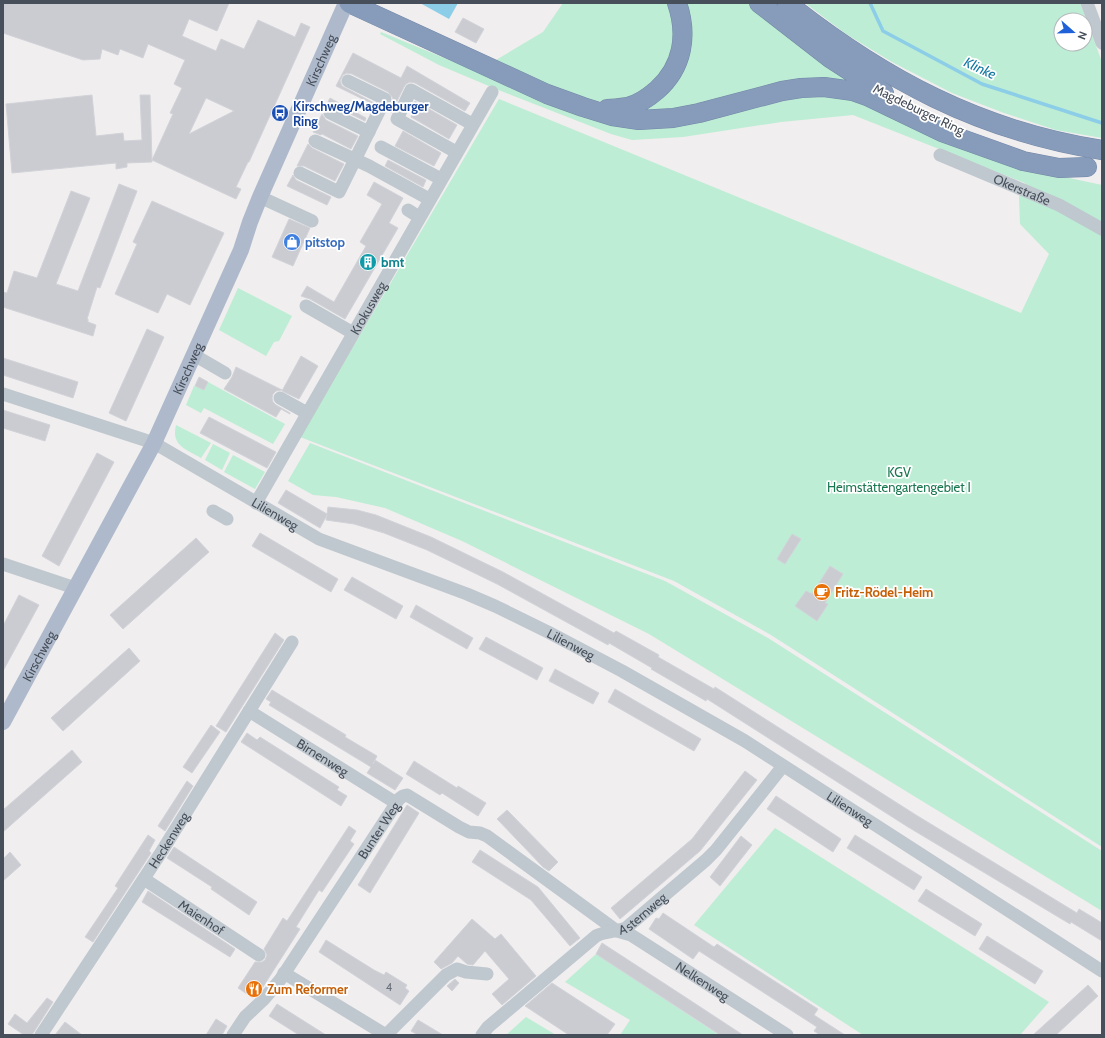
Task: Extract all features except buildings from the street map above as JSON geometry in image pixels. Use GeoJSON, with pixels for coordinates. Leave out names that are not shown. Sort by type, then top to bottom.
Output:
{"type":"FeatureCollection","features":[{"type":"Feature","properties":{"kind":"highway"},"geometry":{"type":"LineString","coordinates":[[348,3],[547,94],[583,108],[617,117],[639,120],[657,119],[699,113],[792,89],[818,87],[839,88],[867,96],[942,132],[1003,155],[1059,168],[1094,168]]}},
{"type":"Feature","properties":{"kind":"highway"},"geometry":{"type":"LineString","coordinates":[[583,108],[605,109],[628,107],[655,92],[664,82],[676,66],[682,46],[682,24],[677,3]]}},
{"type":"Feature","properties":{"kind":"highway","name":"Magdeburger Ring"},"geometry":{"type":"LineString","coordinates":[[759,3],[811,44],[850,72],[891,98],[965,132],[1005,147],[1094,168]]}},
{"type":"Feature","properties":{"kind":"highway","name":"Magdeburger Ring"},"geometry":{"type":"LineString","coordinates":[[787,3],[860,56],[908,85],[930,96],[971,115],[1008,128],[1051,140],[1102,150]]}},
{"type":"Feature","properties":{"kind":"main road","name":"Kirschweg"},"geometry":{"type":"LineString","coordinates":[[3,722],[154,443],[241,250],[260,197],[348,3]]}},
{"type":"Feature","properties":{"kind":"street"},"geometry":{"type":"LineString","coordinates":[[1086,3],[1102,43]]}},
{"type":"Feature","properties":{"kind":"street"},"geometry":{"type":"LineString","coordinates":[[300,173],[339,192],[385,99],[348,81]]}},
{"type":"Feature","properties":{"kind":"street"},"geometry":{"type":"LineString","coordinates":[[456,152],[397,119],[411,90],[472,124]]}},
{"type":"Feature","properties":{"kind":"street","name":"Krokusweg"},"geometry":{"type":"LineString","coordinates":[[256,503],[398,251],[414,214],[429,199],[492,92]]}},
{"type":"Feature","properties":{"kind":"street"},"geometry":{"type":"LineString","coordinates":[[330,113],[369,132]]}},
{"type":"Feature","properties":{"kind":"street"},"geometry":{"type":"LineString","coordinates":[[315,141],[355,161],[369,166],[429,199]]}},
{"type":"Feature","properties":{"kind":"street"},"geometry":{"type":"LineString","coordinates":[[382,147],[441,179]]}},
{"type":"Feature","properties":{"kind":"street","name":"Okerstraße"},"geometry":{"type":"LineString","coordinates":[[940,155],[1059,205],[1102,229]]}},
{"type":"Feature","properties":{"kind":"street"},"geometry":{"type":"LineString","coordinates":[[260,197],[312,221]]}},
{"type":"Feature","properties":{"kind":"street"},"geometry":{"type":"LineString","coordinates":[[306,306],[353,332]]}},
{"type":"Feature","properties":{"kind":"street"},"geometry":{"type":"LineString","coordinates":[[194,355],[225,373]]}},
{"type":"Feature","properties":{"kind":"street","name":"Lilienweg"},"geometry":{"type":"LineString","coordinates":[[3,394],[154,443],[319,539],[468,594],[521,618],[615,668],[745,741],[1102,971]]}},
{"type":"Feature","properties":{"kind":"street"},"geometry":{"type":"LineString","coordinates":[[280,398],[307,413]]}},
{"type":"Feature","properties":{"kind":"street"},"geometry":{"type":"LineString","coordinates":[[214,511],[227,519]]}},
{"type":"Feature","properties":{"kind":"street"},"geometry":{"type":"LineString","coordinates":[[3,564],[75,588]]}},
{"type":"Feature","properties":{"kind":"street","name":"Heckenweg"},"geometry":{"type":"LineString","coordinates":[[41,1035],[144,879],[292,642]]}},
{"type":"Feature","properties":{"kind":"street","name":"Birnenweg"},"geometry":{"type":"LineString","coordinates":[[249,711],[396,803]]}},
{"type":"Feature","properties":{"kind":"street","name":"Asternweg"},"geometry":{"type":"LineString","coordinates":[[482,1035],[488,1027],[596,936],[617,931],[633,922],[706,860],[725,840],[784,766]]}},
{"type":"Feature","properties":{"kind":"street","name":"Bunter Weg"},"geometry":{"type":"LineString","coordinates":[[232,1035],[245,1017],[269,993],[284,973],[396,803],[403,796],[409,795],[469,832],[480,833],[487,836],[617,931]]}},
{"type":"Feature","properties":{"kind":"street","name":"Maienhof"},"geometry":{"type":"LineString","coordinates":[[144,879],[259,955]]}},
{"type":"Feature","properties":{"kind":"street","name":"Nelkenweg"},"geometry":{"type":"LineString","coordinates":[[617,931],[631,935],[787,1035]]}},
{"type":"Feature","properties":{"kind":"street"},"geometry":{"type":"LineString","coordinates":[[284,973],[386,1035],[446,975],[457,969],[466,972],[487,974]]}},
{"type":"Feature","properties":{"kind":"green space"},"geometry":{"type":"Polygon","coordinates":[[[563,3],[670,3],[672,8],[675,49],[661,76],[634,96],[608,102],[584,100],[524,75],[496,60],[543,32],[563,3]]]}},
{"type":"Feature","properties":{"kind":"green space"},"geometry":{"type":"Polygon","coordinates":[[[683,3],[748,3],[797,43],[854,83],[666,112],[633,112],[659,97],[683,3]]]}},
{"type":"Feature","properties":{"kind":"green space"},"geometry":{"type":"Polygon","coordinates":[[[805,3],[1080,3],[1083,12],[1053,12],[1053,52],[1093,52],[1093,38],[1102,62],[1102,138],[1056,130],[1004,113],[952,93],[892,62],[846,34],[805,3]]]}},
{"type":"Feature","properties":{"kind":"green space","name":"KGV Heimstättengartengebiet I"},"geometry":{"type":"Polygon","coordinates":[[[381,32],[532,94],[662,127],[686,125],[804,96],[827,94],[855,100],[1046,173],[1102,185],[1102,847],[771,635],[674,581],[300,437],[499,99],[1021,313],[1049,254],[1020,224],[1019,197],[1025,183],[853,115],[781,122],[683,137],[632,140],[611,134],[439,65],[380,34],[381,32]]]}},
{"type":"Feature","properties":{"kind":"green space"},"geometry":{"type":"Polygon","coordinates":[[[238,288],[292,316],[279,341],[274,342],[266,356],[219,330],[238,288]]]}},
{"type":"Feature","properties":{"kind":"green space"},"geometry":{"type":"Polygon","coordinates":[[[208,382],[285,424],[273,444],[204,408],[201,413],[186,405],[194,386],[204,390],[208,382]]]}},
{"type":"Feature","properties":{"kind":"green space"},"geometry":{"type":"Polygon","coordinates":[[[176,425],[211,443],[201,458],[181,446],[176,438],[176,425]]]}},
{"type":"Feature","properties":{"kind":"green space"},"geometry":{"type":"Polygon","coordinates":[[[310,443],[665,581],[768,638],[1102,851],[1102,911],[649,634],[462,541],[385,508],[336,497],[313,495],[288,481],[310,443]]]}},
{"type":"Feature","properties":{"kind":"green space"},"geometry":{"type":"Polygon","coordinates":[[[213,444],[230,453],[222,470],[205,460],[213,444]]]}},
{"type":"Feature","properties":{"kind":"green space"},"geometry":{"type":"Polygon","coordinates":[[[233,455],[265,472],[255,489],[224,472],[233,455]]]}},
{"type":"Feature","properties":{"kind":"green space"},"geometry":{"type":"Polygon","coordinates":[[[775,828],[1049,1002],[1020,1035],[863,1035],[694,925],[775,828]]]}},
{"type":"Feature","properties":{"kind":"green space"},"geometry":{"type":"Polygon","coordinates":[[[596,954],[719,1035],[620,1035],[630,1020],[565,982],[596,954]]]}},
{"type":"Feature","properties":{"kind":"green space"},"geometry":{"type":"Polygon","coordinates":[[[526,1017],[556,1035],[506,1035],[526,1017]]]}},
{"type":"Feature","properties":{"kind":"water"},"geometry":{"type":"Polygon","coordinates":[[[420,3],[458,3],[449,19],[420,3]]]}},
{"type":"Feature","properties":{"kind":"waterway","name":"Klinke"},"geometry":{"type":"LineString","coordinates":[[870,3],[883,31],[982,84],[1102,123]]}},
{"type":"Feature","properties":{"kind":"place","name":"Kirschweg/Magdeburger Ring"},"geometry":{"type":"Point","coordinates":[280,113]}},
{"type":"Feature","properties":{"kind":"place","name":"pitstop"},"geometry":{"type":"Point","coordinates":[292,242]}},
{"type":"Feature","properties":{"kind":"place","name":"bmt"},"geometry":{"type":"Point","coordinates":[368,262]}},
{"type":"Feature","properties":{"kind":"place","name":"Fritz-Rödel-Heim"},"geometry":{"type":"Point","coordinates":[822,592]}},
{"type":"Feature","properties":{"kind":"place","name":"Zum Reformer"},"geometry":{"type":"Point","coordinates":[254,989]}}]}
